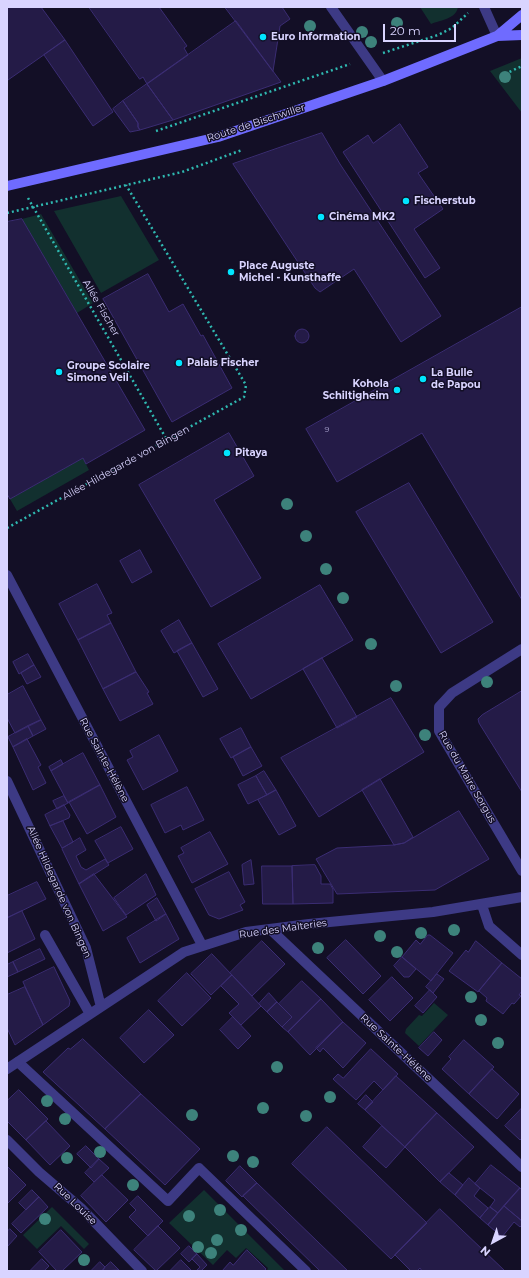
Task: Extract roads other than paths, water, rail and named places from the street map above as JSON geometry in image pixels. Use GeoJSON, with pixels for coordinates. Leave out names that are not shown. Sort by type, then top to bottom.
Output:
{"type":"FeatureCollection","features":[{"type":"Feature","properties":{"kind":"main road","name":"Route de Bischwiller"},"geometry":{"type":"LineString","coordinates":[[7,186],[218,137],[383,81],[497,36],[522,15]]}},
{"type":"Feature","properties":{"kind":"main road","name":"Route de Bischwiller"},"geometry":{"type":"LineString","coordinates":[[497,36],[522,35]]}},
{"type":"Feature","properties":{"kind":"street"},"geometry":{"type":"LineString","coordinates":[[330,7],[383,81]]}},
{"type":"Feature","properties":{"kind":"street"},"geometry":{"type":"LineString","coordinates":[[484,7],[497,36]]}},
{"type":"Feature","properties":{"kind":"street","name":"Rue Sainte-Hélène"},"geometry":{"type":"LineString","coordinates":[[7,575],[202,945]]}},
{"type":"Feature","properties":{"kind":"street","name":"Rue du Maire Sorgus"},"geometry":{"type":"LineString","coordinates":[[522,648],[452,693],[439,707],[439,731],[522,871]]}},
{"type":"Feature","properties":{"kind":"street","name":"Allée Hildegarde von Bingen"},"geometry":{"type":"LineString","coordinates":[[7,781],[86,948],[101,1007]]}},
{"type":"Feature","properties":{"kind":"street","name":"Rue des Malteries"},"geometry":{"type":"LineString","coordinates":[[7,1069],[184,952],[202,945],[246,932],[387,918],[482,905],[522,897]]}},
{"type":"Feature","properties":{"kind":"street"},"geometry":{"type":"LineString","coordinates":[[482,905],[489,926],[522,955]]}},
{"type":"Feature","properties":{"kind":"street","name":"Rue Sainte-Hélène"},"geometry":{"type":"LineString","coordinates":[[270,929],[522,1167]]}},
{"type":"Feature","properties":{"kind":"street"},"geometry":{"type":"LineString","coordinates":[[45,935],[90,1014]]}},
{"type":"Feature","properties":{"kind":"street"},"geometry":{"type":"LineString","coordinates":[[18,1062],[168,1201],[199,1168],[306,1271]]}},
{"type":"Feature","properties":{"kind":"street","name":"Rue Louise"},"geometry":{"type":"LineString","coordinates":[[7,1140],[39,1172],[81,1208],[142,1271]]}},
{"type":"Feature","properties":{"kind":"place","name":"Euro Information"},"geometry":{"type":"Point","coordinates":[263,37]}},
{"type":"Feature","properties":{"kind":"place","name":"Fischerstub"},"geometry":{"type":"Point","coordinates":[406,201]}},
{"type":"Feature","properties":{"kind":"place","name":"Cinéma MK2"},"geometry":{"type":"Point","coordinates":[321,217]}},
{"type":"Feature","properties":{"kind":"place","name":"Place Auguste Michel - Kunsthaffe"},"geometry":{"type":"Point","coordinates":[231,272]}},
{"type":"Feature","properties":{"kind":"place","name":"Palais Fischer"},"geometry":{"type":"Point","coordinates":[179,363]}},
{"type":"Feature","properties":{"kind":"place","name":"Groupe Scolaire Simone Veil"},"geometry":{"type":"Point","coordinates":[59,372]}},
{"type":"Feature","properties":{"kind":"place","name":"La Bulle de Papou"},"geometry":{"type":"Point","coordinates":[423,379]}},
{"type":"Feature","properties":{"kind":"place","name":"Kohola Schiltigheim"},"geometry":{"type":"Point","coordinates":[397,390]}},
{"type":"Feature","properties":{"kind":"place","name":"Pitaya"},"geometry":{"type":"Point","coordinates":[227,453]}}]}
